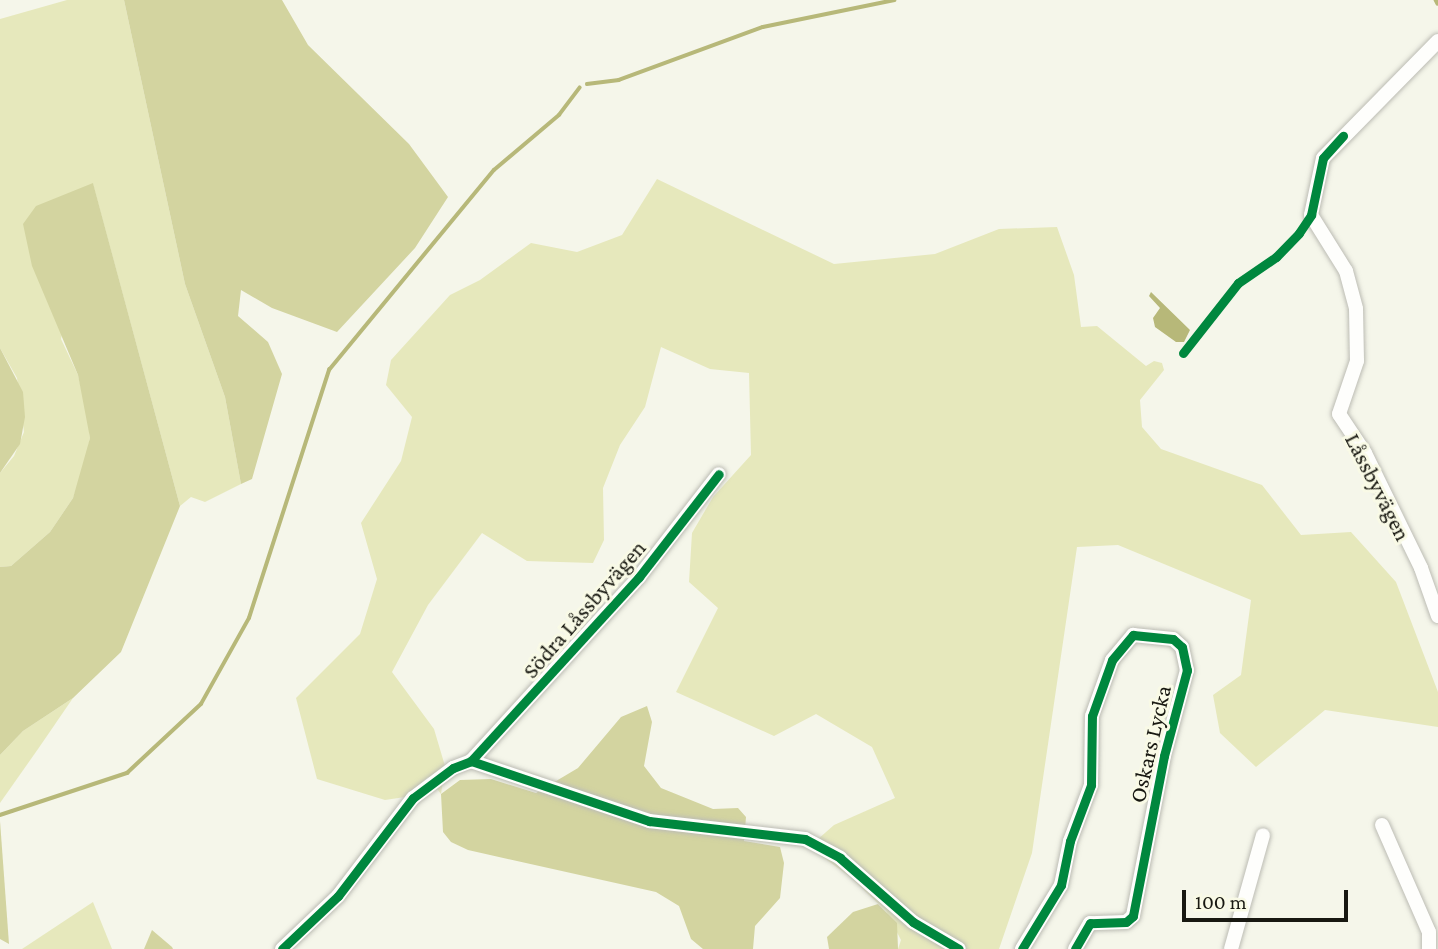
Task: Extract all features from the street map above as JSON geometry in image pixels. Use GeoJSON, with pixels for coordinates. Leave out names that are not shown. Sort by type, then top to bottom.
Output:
{"type":"FeatureCollection","features":[{"type":"Feature","properties":{"kind":"street","name":"Låssbyvägen"},"geometry":{"type":"LineString","coordinates":[[1438,41],[1323,158],[1311,215],[1346,271],[1356,309],[1357,360],[1339,414],[1369,463],[1438,616]]}},
{"type":"Feature","properties":{"kind":"street","name":"Södra Låssbyvägen"},"geometry":{"type":"LineString","coordinates":[[282,949],[338,896],[413,798],[453,768],[471,761],[639,577],[719,474]]}},
{"type":"Feature","properties":{"kind":"street","name":"Oskars Lycka"},"geometry":{"type":"LineString","coordinates":[[1022,949],[1061,885],[1070,841],[1091,785],[1092,716],[1112,660],[1133,635],[1173,639],[1185,657],[1184,687],[1164,755],[1133,916],[1126,922],[1090,923],[1075,949]]}},
{"type":"Feature","properties":{"kind":"street"},"geometry":{"type":"LineString","coordinates":[[471,761],[658,823],[805,839],[840,858],[913,922],[959,949]]}},
{"type":"Feature","properties":{"kind":"street"},"geometry":{"type":"LineString","coordinates":[[1382,825],[1429,932],[1429,949]]}},
{"type":"Feature","properties":{"kind":"street"},"geometry":{"type":"LineString","coordinates":[[1231,949],[1263,835]]}},
{"type":"Feature","properties":{"kind":"shaded area"},"geometry":{"type":"Polygon","coordinates":[[[67,0],[124,0],[185,284],[225,397],[241,484],[205,502],[191,497],[180,506],[93,184],[61,339],[78,375],[87,413],[90,438],[84,467],[73,498],[50,532],[11,566],[0,567],[0,473],[14,456],[24,432],[17,378],[0,348],[0,19],[67,0]]]}},
{"type":"Feature","properties":{"kind":"shaded area"},"geometry":{"type":"Polygon","coordinates":[[[124,0],[282,0],[308,45],[409,144],[448,197],[415,248],[337,332],[272,308],[241,290],[238,316],[268,342],[282,374],[252,479],[241,484],[225,397],[185,284],[124,0]]]}},
{"type":"Feature","properties":{"kind":"shaded area"},"geometry":{"type":"Polygon","coordinates":[[[657,179],[834,264],[935,254],[999,229],[1057,227],[1074,275],[1081,327],[1097,326],[1146,366],[1154,361],[1162,363],[1164,370],[1140,400],[1142,427],[1161,449],[1262,485],[1301,535],[1351,532],[1396,582],[1438,692],[1438,727],[1325,710],[1256,767],[1220,733],[1213,695],[1241,675],[1251,600],[1118,545],[1077,547],[1032,853],[999,949],[898,949],[901,940],[886,911],[849,876],[809,847],[834,825],[895,798],[872,747],[816,714],[774,736],[676,692],[718,608],[689,582],[692,533],[713,497],[751,455],[749,373],[710,369],[661,347],[645,407],[620,445],[603,488],[604,540],[593,563],[527,561],[482,533],[428,605],[392,672],[434,729],[445,766],[441,794],[428,777],[405,797],[385,800],[317,779],[296,698],[360,634],[377,579],[361,523],[401,461],[412,417],[386,385],[391,360],[450,295],[480,280],[531,243],[577,252],[622,235],[657,179]]]}},
{"type":"Feature","properties":{"kind":"shaded area"},"geometry":{"type":"Polygon","coordinates":[[[93,183],[180,506],[121,652],[73,698],[23,731],[0,755],[0,567],[11,566],[50,532],[73,498],[90,438],[78,375],[32,266],[23,224],[36,206],[93,183]]]}},
{"type":"Feature","properties":{"kind":"shaded area"},"geometry":{"type":"Polygon","coordinates":[[[1151,292],[1190,330],[1184,342],[1176,342],[1155,327],[1153,318],[1160,308],[1149,296],[1151,292]]]}},
{"type":"Feature","properties":{"kind":"shaded area"},"geometry":{"type":"Polygon","coordinates":[[[0,348],[23,392],[25,417],[20,444],[0,473],[0,348]]]}},
{"type":"Feature","properties":{"kind":"shaded area"},"geometry":{"type":"Polygon","coordinates":[[[73,698],[0,803],[0,755],[23,731],[73,698]]]}},
{"type":"Feature","properties":{"kind":"shaded area"},"geometry":{"type":"Polygon","coordinates":[[[647,706],[652,722],[644,766],[661,788],[713,809],[738,808],[746,817],[744,841],[780,847],[784,863],[780,898],[755,926],[753,949],[703,949],[691,939],[679,906],[656,892],[468,850],[451,842],[443,832],[441,794],[460,780],[491,779],[536,793],[578,768],[621,717],[647,706]]]}},
{"type":"Feature","properties":{"kind":"shaded area"},"geometry":{"type":"Polygon","coordinates":[[[0,821],[9,944],[0,939],[0,821]]]}},
{"type":"Feature","properties":{"kind":"shaded area"},"geometry":{"type":"Polygon","coordinates":[[[93,902],[112,949],[22,949],[93,902]]]}},
{"type":"Feature","properties":{"kind":"shaded area"},"geometry":{"type":"Polygon","coordinates":[[[878,904],[897,923],[898,949],[829,949],[827,937],[853,912],[878,904]]]}},
{"type":"Feature","properties":{"kind":"shaded area"},"geometry":{"type":"Polygon","coordinates":[[[152,930],[172,947],[173,949],[144,949],[152,930]]]}},
{"type":"Feature","properties":{"kind":"waterway"},"geometry":{"type":"LineString","coordinates":[[587,84],[619,80],[763,27],[894,0]]}},
{"type":"Feature","properties":{"kind":"waterway"},"geometry":{"type":"LineString","coordinates":[[1436,0],[1438,4]]}},
{"type":"Feature","properties":{"kind":"waterway"},"geometry":{"type":"LineString","coordinates":[[0,815],[127,773],[201,704],[249,618],[329,370],[494,170],[559,115],[579,88]]}},
{"type":"Feature","properties":{"kind":"cycle path"},"geometry":{"type":"LineString","coordinates":[[1183,353],[1238,283],[1276,257],[1299,233],[1311,215],[1323,158],[1343,136]]}},
{"type":"Feature","properties":{"kind":"cycle path"},"geometry":{"type":"LineString","coordinates":[[471,761],[639,577],[719,474]]}},
{"type":"Feature","properties":{"kind":"cycle path"},"geometry":{"type":"LineString","coordinates":[[1022,949],[1061,885],[1070,841],[1091,785],[1092,716],[1112,660],[1133,635],[1173,639],[1182,647],[1187,670],[1164,756],[1133,916],[1126,922],[1090,923],[1075,949]]}},
{"type":"Feature","properties":{"kind":"cycle path"},"geometry":{"type":"LineString","coordinates":[[282,949],[338,896],[413,798],[453,768],[471,761],[649,821],[805,839],[840,858],[913,922],[959,949]]}}]}
